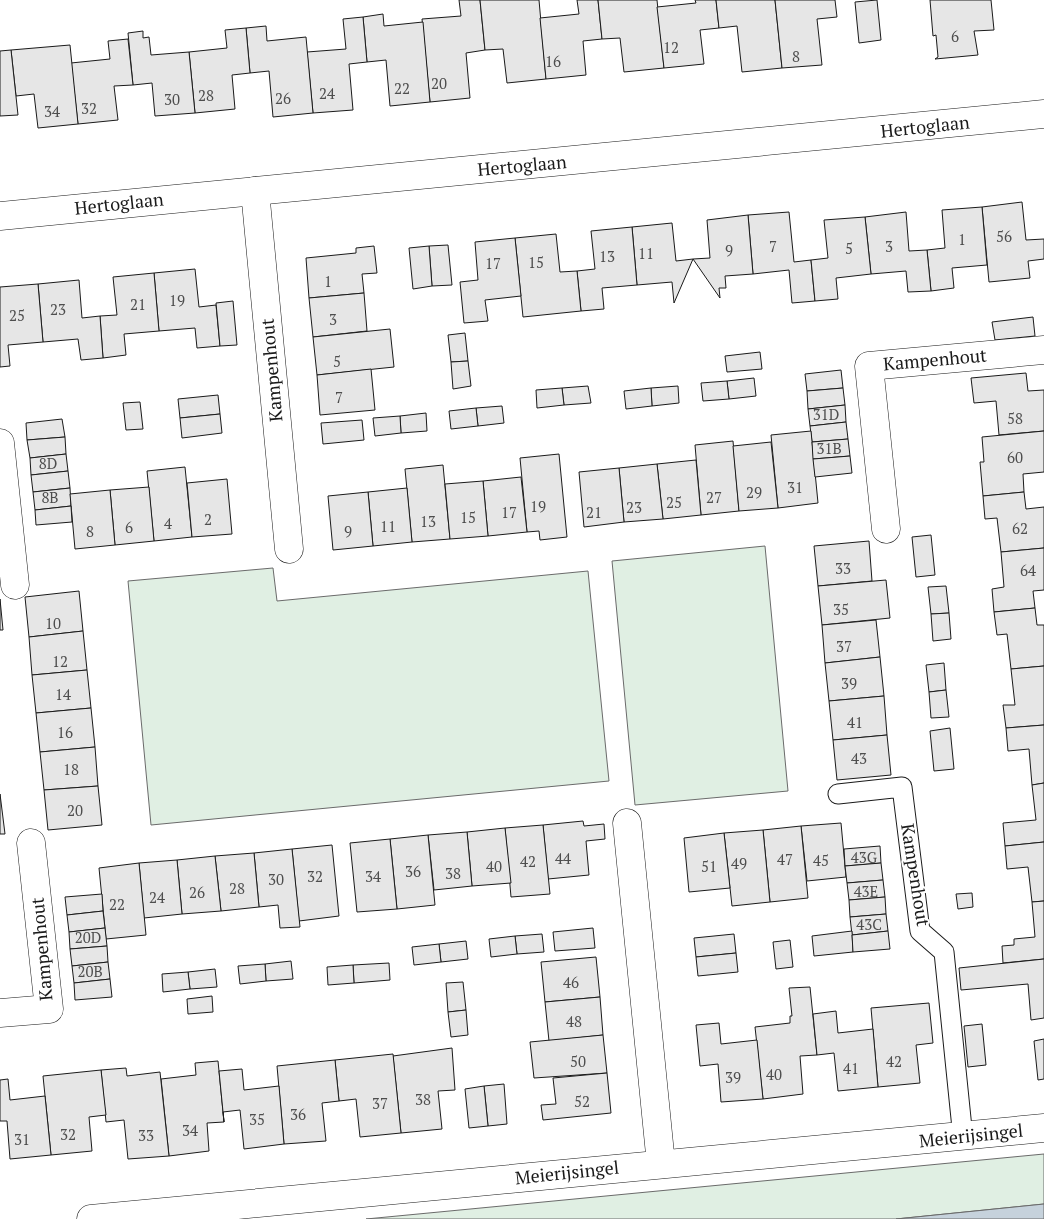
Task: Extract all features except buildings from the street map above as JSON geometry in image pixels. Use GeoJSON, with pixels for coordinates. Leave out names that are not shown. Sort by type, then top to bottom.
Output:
{"type":"FeatureCollection","features":[{"type":"Feature","properties":{"kind":"street","name":"Hertoglaan"},"geometry":{"type":"LineString","coordinates":[[0,216],[1044,114]]}},
{"type":"Feature","properties":{"kind":"street","name":"Kampenhout"},"geometry":{"type":"LineString","coordinates":[[255,191],[289,549]]}},
{"type":"Feature","properties":{"kind":"street","name":"Kampenhout"},"geometry":{"type":"LineString","coordinates":[[886,529],[869,366],[1044,350]]}},
{"type":"Feature","properties":{"kind":"street"},"geometry":{"type":"LineString","coordinates":[[0,443],[16,586]]}},
{"type":"Feature","properties":{"kind":"street"},"geometry":{"type":"LineString","coordinates":[[627,823],[661,1164]]}},
{"type":"Feature","properties":{"kind":"street","name":"Kampenhout"},"geometry":{"type":"LineString","coordinates":[[0,1013],[49,1009],[31,843]]}},
{"type":"Feature","properties":{"kind":"street","name":"Meierijsingel"},"geometry":{"type":"LineString","coordinates":[[91,1219],[661,1164],[963,1138],[1044,1128]]}},
{"type":"Feature","properties":{"kind":"lane","name":"Kampenhout"},"geometry":{"type":"LineString","coordinates":[[838,794],[902,787],[920,931],[944,952],[963,1138]]}},
{"type":"Feature","properties":{"kind":"green space"},"geometry":{"type":"Polygon","coordinates":[[[765,546],[788,791],[635,805],[612,561],[765,546]]]}},
{"type":"Feature","properties":{"kind":"green space"},"geometry":{"type":"Polygon","coordinates":[[[273,568],[277,601],[588,571],[609,781],[151,825],[128,581],[273,568]]]}},
{"type":"Feature","properties":{"kind":"green space"},"geometry":{"type":"Polygon","coordinates":[[[1044,1154],[1044,1204],[896,1219],[366,1219],[1044,1154]]]}},
{"type":"Feature","properties":{"kind":"shaded area"},"geometry":{"type":"Polygon","coordinates":[[[1044,1204],[1044,1219],[896,1219],[1044,1204]]]}}]}
